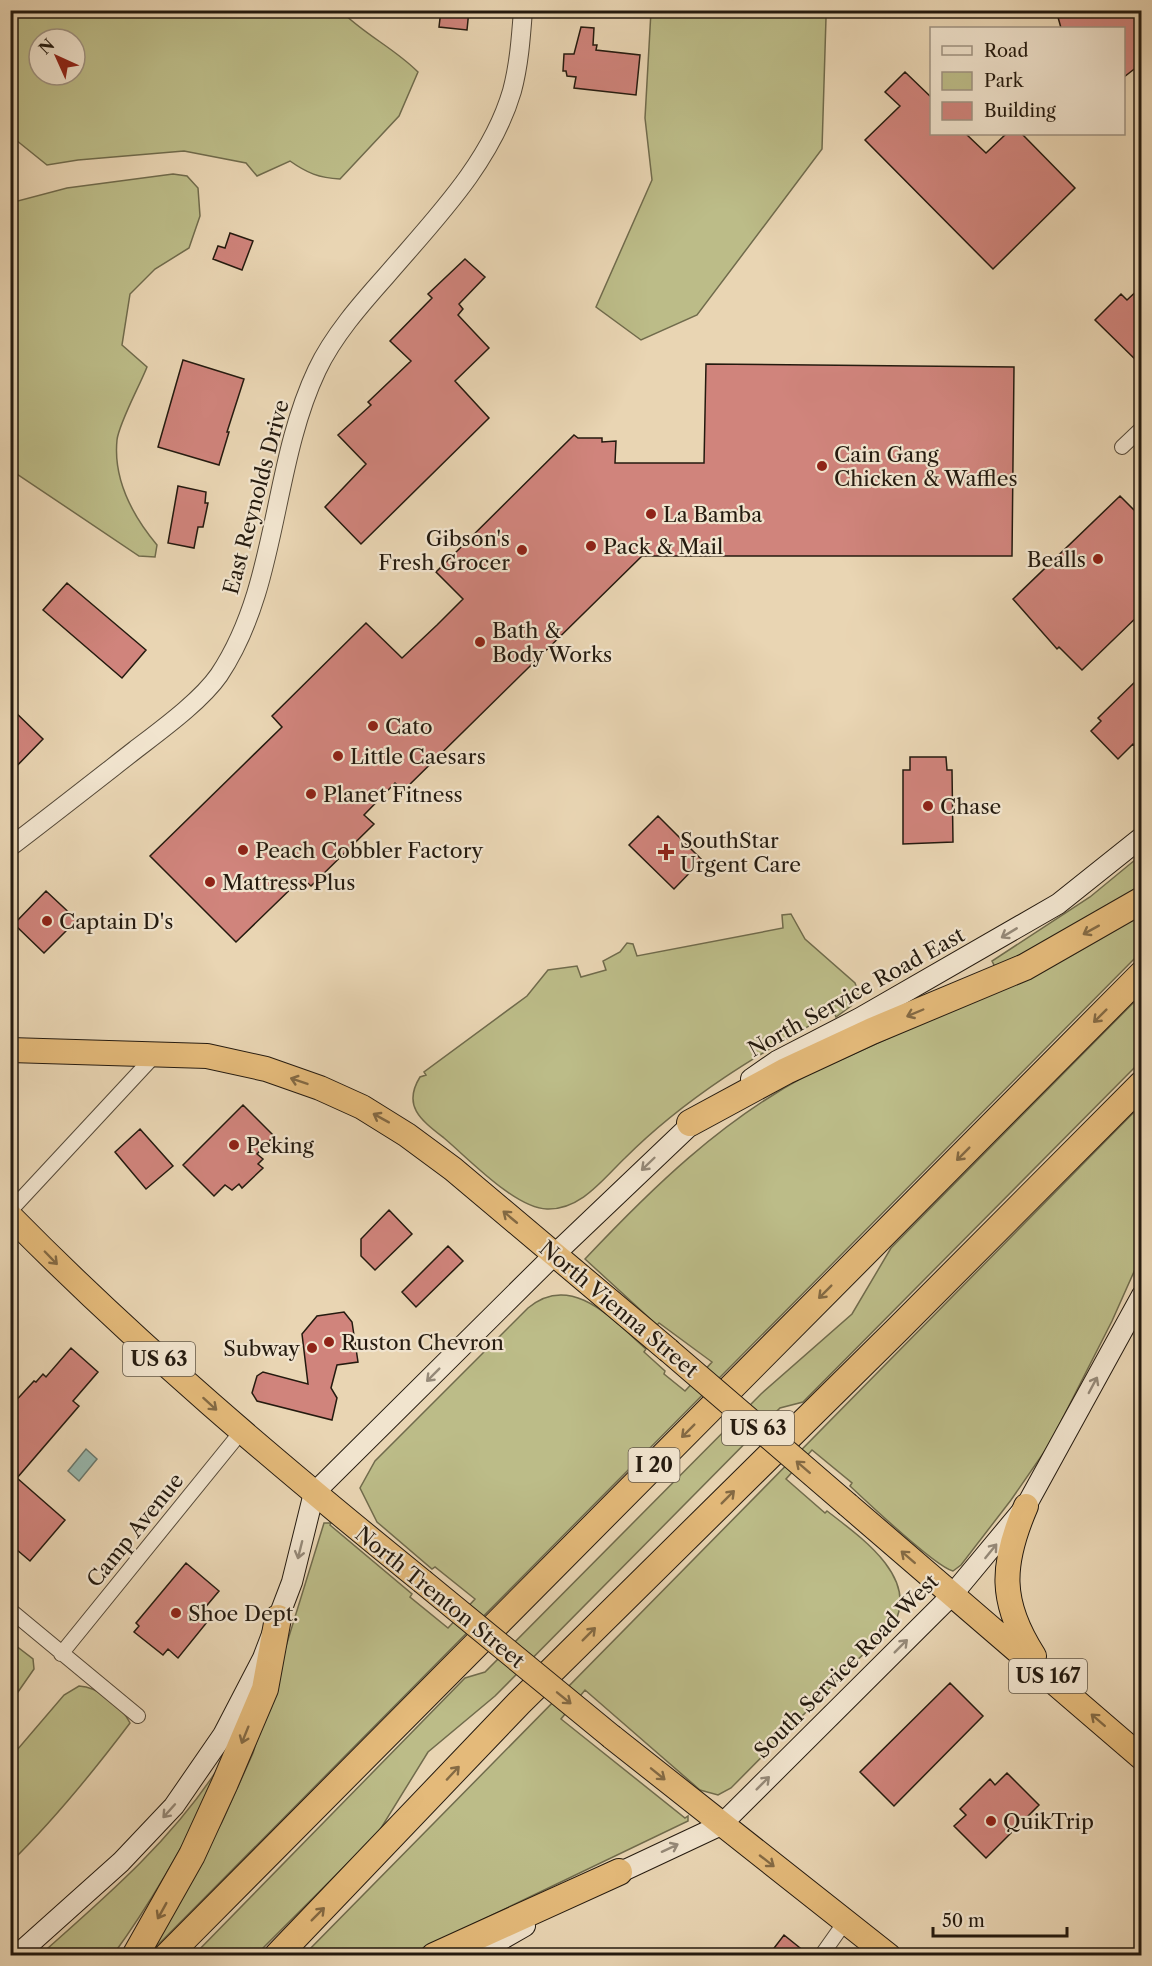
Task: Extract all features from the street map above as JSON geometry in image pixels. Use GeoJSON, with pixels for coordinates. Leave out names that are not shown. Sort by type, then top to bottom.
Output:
{"type":"FeatureCollection","features":[{"type":"Feature","properties":{"kind":"highway"},"geometry":{"type":"LineString","coordinates":[[690,1123],[786,1071],[872,1031],[1025,967],[1142,900]]}},
{"type":"Feature","properties":{"kind":"highway","name":"I 20"},"geometry":{"type":"LineString","coordinates":[[166,1956],[1142,974]]}},
{"type":"Feature","properties":{"kind":"highway"},"geometry":{"type":"LineString","coordinates":[[10,1040],[84,1053]]}},
{"type":"Feature","properties":{"kind":"highway","name":"North Vienna Street"},"geometry":{"type":"LineString","coordinates":[[10,1050],[207,1056],[266,1069],[320,1088],[362,1107],[397,1127],[444,1162],[555,1254],[1142,1758]]}},
{"type":"Feature","properties":{"kind":"highway"},"geometry":{"type":"LineString","coordinates":[[277,1956],[519,1703],[897,1330],[1142,1084]]}},
{"type":"Feature","properties":{"kind":"highway","name":"North Trenton Street"},"geometry":{"type":"LineString","coordinates":[[10,1216],[81,1288],[241,1432],[612,1737],[889,1956]]}},
{"type":"Feature","properties":{"kind":"highway"},"geometry":{"type":"LineString","coordinates":[[1026,1506],[1015,1531],[1009,1557],[1008,1593],[1016,1623],[1047,1675]]}},
{"type":"Feature","properties":{"kind":"highway"},"geometry":{"type":"LineString","coordinates":[[135,1956],[192,1855],[225,1784],[264,1689],[278,1618]]}},
{"type":"Feature","properties":{"kind":"highway"},"geometry":{"type":"LineString","coordinates":[[434,1956],[619,1872]]}},
{"type":"Feature","properties":{"kind":"main road","name":"North Service Road East"},"geometry":{"type":"LineString","coordinates":[[314,1493],[690,1123],[777,1061],[860,1018],[1058,904],[1142,837]]}},
{"type":"Feature","properties":{"kind":"main road","name":"South Service Road West"},"geometry":{"type":"LineString","coordinates":[[473,1956],[619,1872],[721,1825],[952,1595],[1026,1506],[1142,1295]]}},
{"type":"Feature","properties":{"kind":"main road"},"geometry":{"type":"LineString","coordinates":[[16,1956],[121,1862],[174,1806],[223,1735],[263,1658],[292,1582],[314,1493]]}},
{"type":"Feature","properties":{"kind":"street","name":"East Reynolds Drive"},"geometry":{"type":"LineString","coordinates":[[10,847],[174,719],[218,676],[244,628],[260,573],[294,427],[318,368],[357,310],[449,203],[485,152],[511,92],[520,47],[523,10]]}},
{"type":"Feature","properties":{"kind":"street"},"geometry":{"type":"LineString","coordinates":[[1122,447],[1142,429]]}},
{"type":"Feature","properties":{"kind":"street"},"geometry":{"type":"LineString","coordinates":[[10,1211],[157,1053]]}},
{"type":"Feature","properties":{"kind":"street","name":"Camp Avenue"},"geometry":{"type":"LineString","coordinates":[[61,1654],[241,1432]]}},
{"type":"Feature","properties":{"kind":"street"},"geometry":{"type":"LineString","coordinates":[[10,1610],[138,1716]]}},
{"type":"Feature","properties":{"kind":"street"},"geometry":{"type":"LineString","coordinates":[[821,1956],[845,1922]]}},
{"type":"Feature","properties":{"kind":"green space"},"geometry":{"type":"Polygon","coordinates":[[[10,11],[341,11],[418,72],[399,116],[340,179],[313,174],[290,161],[257,176],[246,163],[184,151],[78,160],[47,165],[11,136],[10,11]]]}},
{"type":"Feature","properties":{"kind":"green space"},"geometry":{"type":"Polygon","coordinates":[[[651,11],[830,11],[826,18],[822,149],[697,315],[641,340],[596,307],[652,180],[645,118],[651,11]]]}},
{"type":"Feature","properties":{"kind":"green space"},"geometry":{"type":"Polygon","coordinates":[[[173,174],[187,176],[198,188],[200,216],[189,248],[155,269],[130,294],[122,345],[147,367],[117,440],[121,483],[132,509],[157,545],[155,557],[139,556],[11,470],[10,203],[67,188],[173,174]]]}},
{"type":"Feature","properties":{"kind":"green space"},"geometry":{"type":"Polygon","coordinates":[[[1141,855],[1141,888],[1057,937],[995,967],[992,961],[1090,897],[1141,855]]]}},
{"type":"Feature","properties":{"kind":"green space"},"geometry":{"type":"Polygon","coordinates":[[[791,914],[805,939],[855,983],[858,991],[849,995],[850,998],[858,995],[851,1006],[836,1017],[834,1012],[778,1044],[698,1096],[648,1136],[600,1184],[581,1199],[559,1208],[534,1207],[493,1181],[428,1125],[417,1112],[413,1096],[420,1077],[426,1075],[424,1072],[527,996],[548,970],[577,966],[581,977],[606,970],[603,961],[620,952],[627,943],[633,944],[637,956],[783,928],[782,915],[791,914]]]}},
{"type":"Feature","properties":{"kind":"green space"},"geometry":{"type":"Polygon","coordinates":[[[1141,915],[1141,952],[150,1953],[222,1822],[253,1753],[324,1523],[331,1523],[330,1525],[412,1594],[410,1597],[448,1628],[475,1599],[435,1567],[432,1569],[377,1522],[360,1488],[375,1461],[528,1308],[544,1298],[560,1295],[576,1297],[592,1304],[646,1349],[644,1352],[665,1371],[664,1374],[685,1391],[712,1362],[659,1323],[657,1325],[585,1259],[610,1232],[716,1135],[775,1093],[807,1075],[1072,955],[1141,915]]]}},
{"type":"Feature","properties":{"kind":"green space"},"geometry":{"type":"Polygon","coordinates":[[[1141,995],[1141,1061],[803,1402],[780,1408],[495,1696],[428,1752],[378,1833],[256,1955],[193,1956],[465,1678],[485,1672],[761,1394],[852,1314],[891,1248],[1141,995]]]}},
{"type":"Feature","properties":{"kind":"green space"},"geometry":{"type":"Polygon","coordinates":[[[1141,1105],[1141,1256],[1112,1321],[1049,1445],[1011,1500],[961,1565],[953,1571],[932,1558],[850,1486],[852,1483],[812,1450],[786,1479],[825,1513],[827,1511],[854,1532],[882,1559],[899,1589],[900,1605],[895,1622],[731,1788],[718,1795],[700,1790],[585,1690],[561,1719],[685,1818],[688,1816],[688,1821],[409,1955],[303,1956],[1141,1105]]]}},
{"type":"Feature","properties":{"kind":"green space"},"geometry":{"type":"Polygon","coordinates":[[[11,1642],[33,1659],[34,1669],[11,1702],[11,1642]]]}},
{"type":"Feature","properties":{"kind":"green space"},"geometry":{"type":"Polygon","coordinates":[[[79,1686],[94,1690],[108,1698],[121,1710],[130,1723],[73,1795],[11,1862],[11,1757],[64,1695],[79,1686]]]}},
{"type":"Feature","properties":{"kind":"green space"},"geometry":{"type":"Polygon","coordinates":[[[215,1773],[219,1776],[183,1845],[113,1955],[39,1956],[155,1848],[215,1773]]]}},
{"type":"Feature","properties":{"kind":"water"},"geometry":{"type":"Polygon","coordinates":[[[86,1449],[97,1459],[79,1481],[68,1471],[86,1449]]]}},
{"type":"Feature","properties":{"kind":"building"},"geometry":{"type":"Polygon","coordinates":[[[441,10],[469,10],[467,30],[439,27],[441,10]]]}},
{"type":"Feature","properties":{"kind":"building"},"geometry":{"type":"Polygon","coordinates":[[[1056,10],[1142,10],[1142,63],[1125,76],[1125,27],[1061,27],[1056,10]]]}},
{"type":"Feature","properties":{"kind":"building"},"geometry":{"type":"Polygon","coordinates":[[[581,27],[594,28],[593,45],[597,45],[596,50],[640,55],[636,95],[574,88],[576,77],[567,76],[566,71],[563,71],[564,54],[574,54],[581,27]]]}},
{"type":"Feature","properties":{"kind":"building"},"geometry":{"type":"Polygon","coordinates":[[[905,72],[930,96],[930,135],[967,135],[986,153],[1005,135],[1023,135],[1075,188],[993,269],[865,140],[900,106],[885,92],[905,72]]]}},
{"type":"Feature","properties":{"kind":"building"},"geometry":{"type":"Polygon","coordinates":[[[230,233],[253,241],[242,270],[213,259],[218,246],[225,248],[230,233]]]}},
{"type":"Feature","properties":{"kind":"building"},"geometry":{"type":"Polygon","coordinates":[[[465,259],[485,277],[459,304],[463,309],[458,315],[489,348],[455,381],[489,418],[361,544],[325,507],[366,464],[338,435],[371,405],[368,402],[411,361],[390,341],[432,298],[428,294],[465,259]]]}},
{"type":"Feature","properties":{"kind":"building"},"geometry":{"type":"Polygon","coordinates":[[[1142,286],[1142,366],[1095,320],[1121,294],[1127,300],[1142,286]]]}},
{"type":"Feature","properties":{"kind":"building"},"geometry":{"type":"Polygon","coordinates":[[[183,360],[244,379],[219,465],[158,447],[183,360]]]}},
{"type":"Feature","properties":{"kind":"building"},"geometry":{"type":"Polygon","coordinates":[[[706,364],[1014,367],[1012,556],[642,556],[404,790],[395,783],[364,815],[374,824],[311,886],[302,878],[236,942],[150,856],[282,727],[272,716],[366,623],[402,658],[437,625],[463,599],[436,572],[574,435],[578,438],[602,438],[602,442],[616,441],[615,463],[704,463],[706,364]]]}},
{"type":"Feature","properties":{"kind":"building"},"geometry":{"type":"Polygon","coordinates":[[[178,486],[206,492],[205,503],[208,503],[203,527],[198,527],[194,548],[168,543],[178,486]]]}},
{"type":"Feature","properties":{"kind":"building","name":"Bealls"},"geometry":{"type":"Polygon","coordinates":[[[1120,496],[1142,518],[1142,612],[1082,670],[1059,647],[1057,649],[1013,599],[1120,496]]]}},
{"type":"Feature","properties":{"kind":"building"},"geometry":{"type":"Polygon","coordinates":[[[67,583],[146,650],[122,678],[43,610],[67,583]]]}},
{"type":"Feature","properties":{"kind":"building"},"geometry":{"type":"Polygon","coordinates":[[[1142,675],[1142,753],[1133,744],[1118,759],[1091,731],[1101,721],[1098,718],[1142,675]]]}},
{"type":"Feature","properties":{"kind":"building"},"geometry":{"type":"Polygon","coordinates":[[[10,707],[43,739],[10,773],[10,707]]]}},
{"type":"Feature","properties":{"kind":"building","name":"Chase"},"geometry":{"type":"Polygon","coordinates":[[[910,757],[946,757],[947,770],[952,770],[953,842],[903,844],[903,770],[910,770],[910,757]]]}},
{"type":"Feature","properties":{"kind":"building","name":"SouthStar Urgent Care"},"geometry":{"type":"Polygon","coordinates":[[[658,816],[702,860],[674,889],[629,845],[658,816]]]}},
{"type":"Feature","properties":{"kind":"building","name":"Captain D's"},"geometry":{"type":"Polygon","coordinates":[[[46,891],[77,920],[44,953],[14,924],[46,891]]]}},
{"type":"Feature","properties":{"kind":"building","name":"Peking"},"geometry":{"type":"Polygon","coordinates":[[[243,1105],[274,1136],[257,1154],[263,1159],[258,1164],[263,1168],[242,1188],[239,1184],[232,1190],[225,1185],[214,1196],[183,1165],[243,1105]]]}},
{"type":"Feature","properties":{"kind":"building"},"geometry":{"type":"Polygon","coordinates":[[[140,1129],[173,1166],[146,1189],[115,1152],[140,1129]]]}},
{"type":"Feature","properties":{"kind":"building"},"geometry":{"type":"Polygon","coordinates":[[[389,1210],[412,1234],[375,1270],[361,1256],[361,1239],[389,1210]]]}},
{"type":"Feature","properties":{"kind":"building"},"geometry":{"type":"Polygon","coordinates":[[[448,1246],[463,1261],[416,1307],[402,1292],[448,1246]]]}},
{"type":"Feature","properties":{"kind":"building"},"geometry":{"type":"Polygon","coordinates":[[[344,1312],[352,1322],[358,1362],[337,1365],[331,1388],[337,1398],[332,1420],[257,1401],[252,1393],[257,1376],[263,1372],[308,1384],[302,1334],[317,1316],[344,1312]]]}},
{"type":"Feature","properties":{"kind":"building"},"geometry":{"type":"Polygon","coordinates":[[[71,1348],[98,1372],[73,1401],[79,1406],[17,1478],[65,1520],[30,1561],[10,1544],[10,1407],[34,1381],[36,1382],[43,1374],[46,1377],[71,1348]]]}},
{"type":"Feature","properties":{"kind":"building","name":"Shoe Dept."},"geometry":{"type":"Polygon","coordinates":[[[186,1563],[219,1591],[203,1610],[212,1616],[178,1658],[168,1649],[163,1655],[134,1632],[139,1626],[136,1623],[186,1563]]]}},
{"type":"Feature","properties":{"kind":"building"},"geometry":{"type":"Polygon","coordinates":[[[950,1683],[983,1716],[894,1806],[860,1772],[950,1683]]]}},
{"type":"Feature","properties":{"kind":"building","name":"QuikTrip"},"geometry":{"type":"Polygon","coordinates":[[[1007,1773],[1039,1805],[986,1858],[954,1826],[966,1815],[960,1809],[990,1779],[995,1785],[1007,1773]]]}},
{"type":"Feature","properties":{"kind":"building"},"geometry":{"type":"Polygon","coordinates":[[[784,1935],[810,1956],[768,1956],[784,1935]]]}},
{"type":"Feature","properties":{"kind":"place","name":"Cain Gang Chicken & Waffles"},"geometry":{"type":"Point","coordinates":[822,466]}},
{"type":"Feature","properties":{"kind":"place","name":"La Bamba"},"geometry":{"type":"Point","coordinates":[651,514]}},
{"type":"Feature","properties":{"kind":"place","name":"Pack & Mail"},"geometry":{"type":"Point","coordinates":[591,546]}},
{"type":"Feature","properties":{"kind":"place","name":"Gibson's Fresh Grocer"},"geometry":{"type":"Point","coordinates":[522,550]}},
{"type":"Feature","properties":{"kind":"place","name":"Bealls"},"geometry":{"type":"Point","coordinates":[1098,559]}},
{"type":"Feature","properties":{"kind":"place","name":"Bath & Body Works"},"geometry":{"type":"Point","coordinates":[480,642]}},
{"type":"Feature","properties":{"kind":"place","name":"Cato"},"geometry":{"type":"Point","coordinates":[373,726]}},
{"type":"Feature","properties":{"kind":"place","name":"Little Caesars"},"geometry":{"type":"Point","coordinates":[338,756]}},
{"type":"Feature","properties":{"kind":"place","name":"Planet Fitness"},"geometry":{"type":"Point","coordinates":[311,794]}},
{"type":"Feature","properties":{"kind":"place","name":"Chase"},"geometry":{"type":"Point","coordinates":[928,806]}},
{"type":"Feature","properties":{"kind":"place","name":"Peach Cobbler Factory"},"geometry":{"type":"Point","coordinates":[243,850]}},
{"type":"Feature","properties":{"kind":"place","name":"SouthStar Urgent Care"},"geometry":{"type":"Point","coordinates":[666,852]}},
{"type":"Feature","properties":{"kind":"place","name":"Mattress Plus"},"geometry":{"type":"Point","coordinates":[210,882]}},
{"type":"Feature","properties":{"kind":"place","name":"Captain D's"},"geometry":{"type":"Point","coordinates":[47,921]}},
{"type":"Feature","properties":{"kind":"place","name":"Peking"},"geometry":{"type":"Point","coordinates":[234,1145]}},
{"type":"Feature","properties":{"kind":"place","name":"Ruston Chevron"},"geometry":{"type":"Point","coordinates":[329,1342]}},
{"type":"Feature","properties":{"kind":"place","name":"Subway"},"geometry":{"type":"Point","coordinates":[312,1348]}},
{"type":"Feature","properties":{"kind":"place","name":"Shoe Dept."},"geometry":{"type":"Point","coordinates":[176,1613]}},
{"type":"Feature","properties":{"kind":"place","name":"QuikTrip"},"geometry":{"type":"Point","coordinates":[991,1821]}}]}
